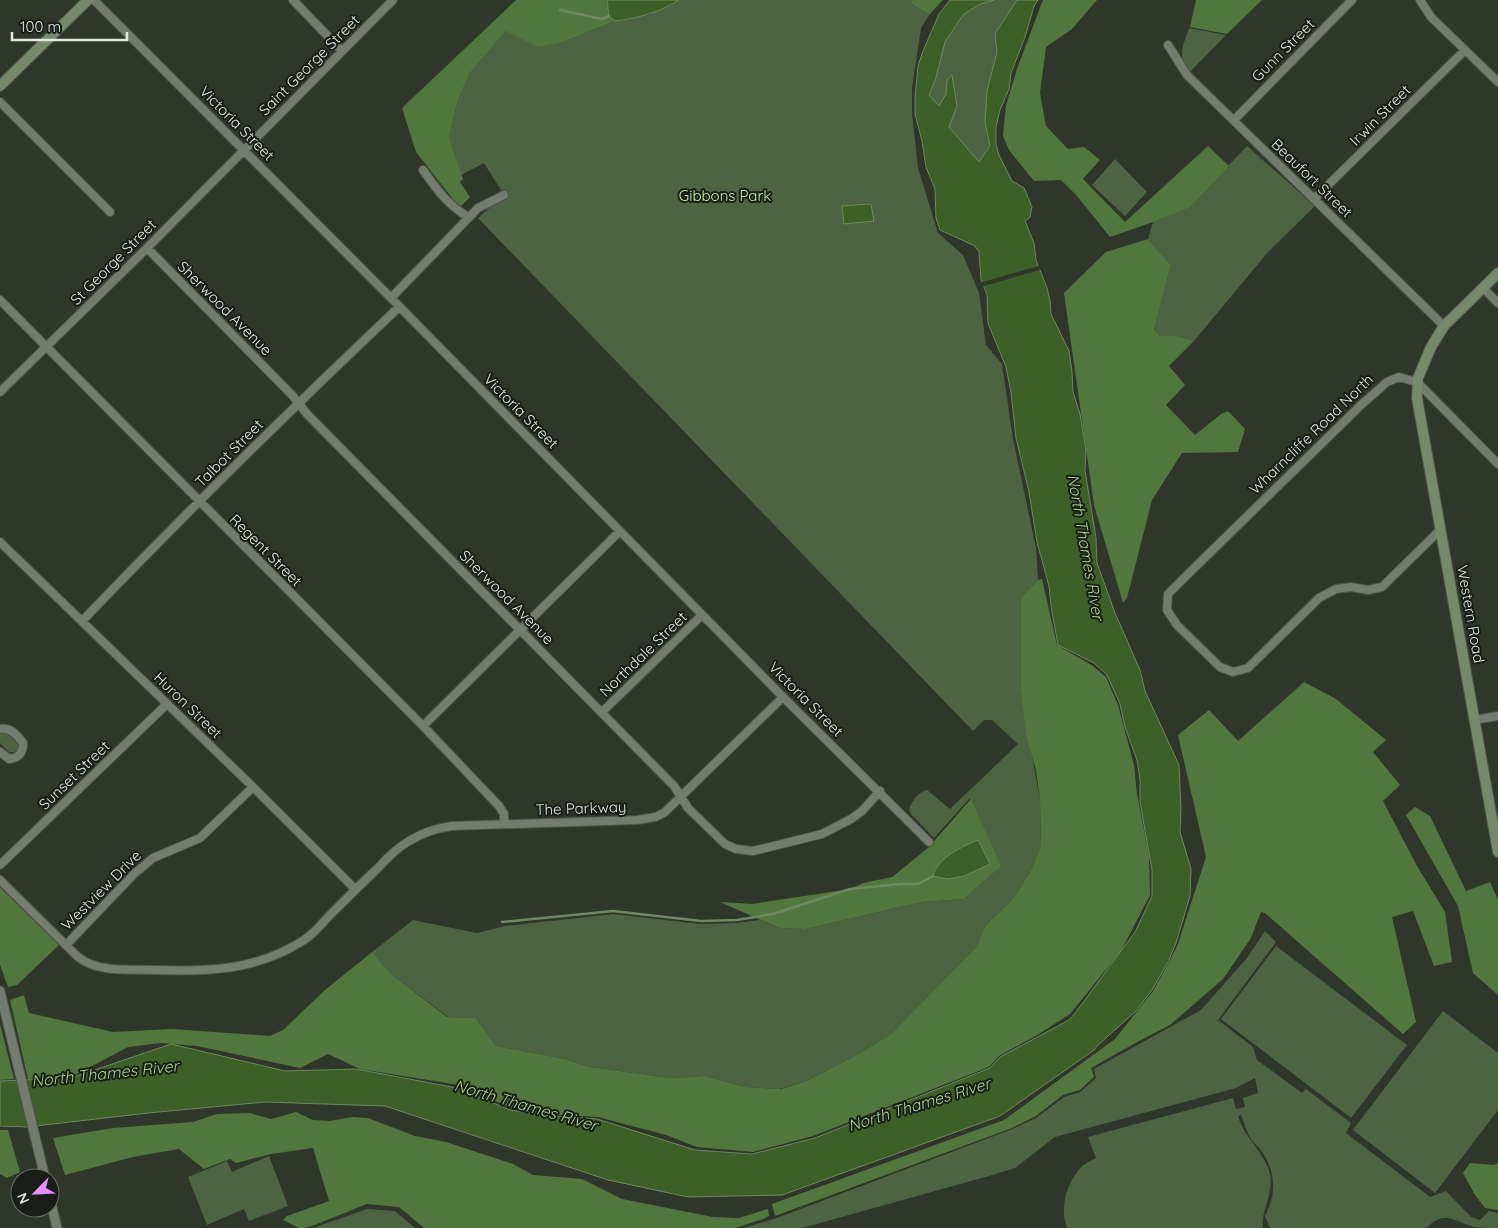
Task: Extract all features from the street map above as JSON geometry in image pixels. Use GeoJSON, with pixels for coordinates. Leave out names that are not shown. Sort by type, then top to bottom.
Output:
{"type":"FeatureCollection","features":[{"type":"Feature","properties":{"kind":"main road"},"geometry":{"type":"LineString","coordinates":[[0,86],[88,0]]}},
{"type":"Feature","properties":{"kind":"main road"},"geometry":{"type":"LineString","coordinates":[[1417,382],[1431,346],[1444,326],[1498,274]]}},
{"type":"Feature","properties":{"kind":"main road","name":"Western Road"},"geometry":{"type":"LineString","coordinates":[[1417,382],[1416,398],[1498,852]]}},
{"type":"Feature","properties":{"kind":"street","name":"Victoria Street"},"geometry":{"type":"LineString","coordinates":[[94,0],[391,298],[783,697],[880,791],[929,842]]}},
{"type":"Feature","properties":{"kind":"street"},"geometry":{"type":"LineString","coordinates":[[293,0],[342,51]]}},
{"type":"Feature","properties":{"kind":"street","name":"Saint George Street"},"geometry":{"type":"LineString","coordinates":[[244,150],[393,0]]}},
{"type":"Feature","properties":{"kind":"street","name":"Gunn Street"},"geometry":{"type":"LineString","coordinates":[[1234,120],[1352,0]]}},
{"type":"Feature","properties":{"kind":"street"},"geometry":{"type":"LineString","coordinates":[[1420,0],[1431,17],[1498,82]]}},
{"type":"Feature","properties":{"kind":"street","name":"Beaufort Street"},"geometry":{"type":"LineString","coordinates":[[1168,45],[1187,75],[1444,326]]}},
{"type":"Feature","properties":{"kind":"street","name":"Irwin Street"},"geometry":{"type":"LineString","coordinates":[[1314,199],[1465,50]]}},
{"type":"Feature","properties":{"kind":"street"},"geometry":{"type":"LineString","coordinates":[[0,102],[110,212]]}},
{"type":"Feature","properties":{"kind":"street","name":"St George Street"},"geometry":{"type":"LineString","coordinates":[[0,392],[244,150]]}},
{"type":"Feature","properties":{"kind":"street"},"geometry":{"type":"LineString","coordinates":[[423,170],[440,195],[468,217]]}},
{"type":"Feature","properties":{"kind":"street"},"geometry":{"type":"LineString","coordinates":[[391,298],[468,217],[483,204],[504,195]]}},
{"type":"Feature","properties":{"kind":"street","name":"Sherwood Avenue"},"geometry":{"type":"LineString","coordinates":[[147,248],[293,396],[307,414],[674,786],[688,808],[724,844],[736,849],[754,851],[822,834],[851,819],[880,791]]}},
{"type":"Feature","properties":{"kind":"street"},"geometry":{"type":"LineString","coordinates":[[1483,288],[1498,303]]}},
{"type":"Feature","properties":{"kind":"street","name":"Regent Street"},"geometry":{"type":"LineString","coordinates":[[0,300],[499,806],[504,814],[504,824]]}},
{"type":"Feature","properties":{"kind":"street","name":"Talbot Street"},"geometry":{"type":"LineString","coordinates":[[82,621],[200,502],[399,307]]}},
{"type":"Feature","properties":{"kind":"street","name":"Wharncliffe Road North"},"geometry":{"type":"LineString","coordinates":[[1417,382],[1400,377],[1387,382],[1361,405],[1168,594],[1167,610],[1177,624],[1220,667],[1233,672],[1248,668],[1319,598],[1336,589],[1351,587],[1368,590],[1382,587],[1441,529]]}},
{"type":"Feature","properties":{"kind":"street"},"geometry":{"type":"LineString","coordinates":[[1417,382],[1498,464]]}},
{"type":"Feature","properties":{"kind":"street"},"geometry":{"type":"LineString","coordinates":[[422,726],[620,531]]}},
{"type":"Feature","properties":{"kind":"street","name":"Huron Street"},"geometry":{"type":"LineString","coordinates":[[0,542],[253,787],[354,890]]}},
{"type":"Feature","properties":{"kind":"street","name":"Northdale Street"},"geometry":{"type":"LineString","coordinates":[[602,712],[702,615]]}},
{"type":"Feature","properties":{"kind":"street","name":"The Parkway"},"geometry":{"type":"LineString","coordinates":[[66,945],[85,962],[106,968],[212,970],[240,967],[265,960],[286,951],[307,938],[397,849],[416,836],[452,826],[650,818],[665,812],[783,697]]}},
{"type":"Feature","properties":{"kind":"street","name":"Sunset Street"},"geometry":{"type":"LineString","coordinates":[[0,865],[167,704]]}},
{"type":"Feature","properties":{"kind":"street"},"geometry":{"type":"LineString","coordinates":[[1474,720],[1498,716]]}},
{"type":"Feature","properties":{"kind":"street"},"geometry":{"type":"LineString","coordinates":[[0,729],[12,730],[23,743],[23,748],[20,755],[13,759],[9,759],[0,752]]}},
{"type":"Feature","properties":{"kind":"street","name":"Westview Drive"},"geometry":{"type":"LineString","coordinates":[[66,945],[134,874],[147,863],[153,858],[200,838],[253,787]]}},
{"type":"Feature","properties":{"kind":"street"},"geometry":{"type":"LineString","coordinates":[[0,880],[66,945]]}},
{"type":"Feature","properties":{"kind":"street"},"geometry":{"type":"LineString","coordinates":[[0,991],[43,1168]]}},
{"type":"Feature","properties":{"kind":"green space","name":"Gibbons Park"},"geometry":{"type":"Polygon","coordinates":[[[679,0],[911,0],[912,4],[929,15],[921,28],[912,88],[912,114],[918,168],[938,233],[963,255],[979,293],[986,345],[1002,364],[1013,439],[1036,548],[1038,580],[1021,597],[1021,692],[1040,800],[1041,845],[1031,870],[1013,899],[985,926],[976,947],[891,1034],[855,1056],[806,1081],[779,1089],[745,1087],[705,1076],[671,1078],[590,1067],[565,1059],[496,1046],[476,1018],[448,1017],[391,974],[372,952],[413,920],[477,933],[505,926],[613,914],[700,924],[760,920],[779,928],[805,929],[922,902],[964,899],[1000,866],[970,798],[934,838],[911,814],[909,809],[916,797],[927,790],[950,809],[1018,744],[992,720],[984,720],[973,731],[478,218],[504,195],[484,163],[461,175],[449,137],[458,100],[470,73],[506,31],[566,41],[615,21],[649,15],[679,0]]]}},
{"type":"Feature","properties":{"kind":"green space"},"geometry":{"type":"Polygon","coordinates":[[[994,0],[1017,0],[995,34],[997,52],[987,91],[985,122],[990,146],[979,163],[949,127],[957,106],[947,80],[946,94],[938,107],[929,95],[935,81],[945,42],[963,15],[978,5],[994,0]]]}},
{"type":"Feature","properties":{"kind":"green space"},"geometry":{"type":"Polygon","coordinates":[[[1189,28],[1226,35],[1189,73],[1183,61],[1182,50],[1189,28]]]}},
{"type":"Feature","properties":{"kind":"green space"},"geometry":{"type":"Polygon","coordinates":[[[1247,146],[1315,206],[1268,252],[1194,341],[1177,336],[1160,336],[1154,330],[1171,265],[1148,239],[1153,222],[1190,206],[1247,146]]]}},
{"type":"Feature","properties":{"kind":"green space"},"geometry":{"type":"Polygon","coordinates":[[[1115,159],[1147,192],[1125,216],[1092,185],[1115,159]]]}},
{"type":"Feature","properties":{"kind":"green space"},"geometry":{"type":"Polygon","coordinates":[[[8,732],[18,743],[19,749],[15,752],[9,752],[0,743],[0,734],[8,732]]]}},
{"type":"Feature","properties":{"kind":"green space"},"geometry":{"type":"Polygon","coordinates":[[[1265,931],[1276,942],[1218,1020],[1253,1047],[1257,1060],[1302,1093],[1306,1089],[1351,1123],[1346,1133],[1430,1197],[1446,1191],[1471,1217],[1480,1220],[1489,1211],[1498,1213],[1498,1228],[1474,1227],[1450,1218],[1444,1218],[1433,1222],[1426,1228],[1270,1228],[1265,1216],[1272,1199],[1272,1174],[1265,1157],[1249,1135],[1241,1115],[1238,1116],[1241,1124],[1264,1159],[1270,1174],[1271,1181],[1263,1216],[1263,1228],[1067,1228],[1064,1203],[1072,1179],[1082,1166],[1096,1158],[1088,1137],[1233,1098],[1236,1109],[1245,1107],[1243,1098],[1258,1093],[1255,1078],[1236,1088],[1055,1137],[1015,1168],[989,1176],[802,1228],[743,1228],[774,1219],[1010,1130],[1036,1118],[1064,1097],[1080,1092],[1096,1078],[1094,1069],[1201,1010],[1247,958],[1265,931]]]}},
{"type":"Feature","properties":{"kind":"green space"},"geometry":{"type":"Polygon","coordinates":[[[1276,946],[1407,1045],[1351,1118],[1221,1019],[1276,946]]]}},
{"type":"Feature","properties":{"kind":"green space"},"geometry":{"type":"Polygon","coordinates":[[[1443,1011],[1498,1053],[1498,1110],[1435,1193],[1353,1130],[1443,1011]]]}},
{"type":"Feature","properties":{"kind":"green space"},"geometry":{"type":"Polygon","coordinates":[[[269,1156],[288,1206],[249,1221],[244,1209],[207,1225],[188,1177],[227,1161],[232,1172],[269,1156]]]}},
{"type":"Feature","properties":{"kind":"green space"},"geometry":{"type":"Polygon","coordinates":[[[367,1209],[395,1211],[415,1228],[313,1228],[367,1209]]]}},
{"type":"Feature","properties":{"kind":"shaded area"},"geometry":{"type":"Polygon","coordinates":[[[516,0],[607,0],[609,16],[615,21],[566,41],[538,47],[506,31],[470,73],[458,100],[449,137],[463,179],[460,182],[470,197],[461,206],[456,203],[416,152],[402,108],[516,0]]]}},
{"type":"Feature","properties":{"kind":"shaded area"},"geometry":{"type":"Polygon","coordinates":[[[911,0],[943,0],[929,15],[912,4],[911,0]]]}},
{"type":"Feature","properties":{"kind":"shaded area"},"geometry":{"type":"Polygon","coordinates":[[[1043,0],[1097,0],[1072,29],[1046,47],[1040,93],[1046,126],[1068,149],[1084,147],[1100,160],[1083,179],[1125,222],[1208,146],[1229,166],[1190,207],[1110,237],[1077,196],[1061,180],[1034,181],[1009,150],[1003,136],[1006,105],[1018,66],[1043,0]]]}},
{"type":"Feature","properties":{"kind":"shaded area"},"geometry":{"type":"Polygon","coordinates":[[[1196,0],[1262,0],[1227,34],[1190,27],[1196,0]]]}},
{"type":"Feature","properties":{"kind":"shaded area"},"geometry":{"type":"Polygon","coordinates":[[[1148,239],[1171,265],[1154,330],[1160,336],[1177,336],[1194,341],[1169,366],[1185,385],[1166,405],[1195,435],[1221,414],[1228,411],[1245,429],[1238,452],[1182,453],[1152,500],[1127,598],[1123,603],[1094,505],[1064,293],[1106,252],[1148,239]]]}},
{"type":"Feature","properties":{"kind":"shaded area"},"geometry":{"type":"Polygon","coordinates":[[[1042,579],[1057,645],[1093,666],[1106,677],[1118,705],[1134,765],[1137,794],[1149,856],[1150,895],[1121,951],[1070,1014],[999,1056],[989,1067],[813,1136],[753,1152],[697,1147],[666,1135],[598,1117],[542,1114],[511,1108],[459,1085],[360,1069],[328,1054],[300,1068],[197,1046],[161,1043],[128,1047],[71,1077],[28,1079],[10,1000],[24,995],[29,1013],[113,1032],[172,1029],[270,1036],[283,1030],[325,990],[372,952],[391,974],[447,1017],[476,1018],[496,1046],[565,1059],[590,1067],[671,1078],[705,1076],[745,1087],[781,1089],[806,1081],[855,1056],[891,1034],[976,947],[985,926],[1013,899],[1031,870],[1041,845],[1040,800],[1036,770],[1027,739],[1021,692],[1021,597],[1038,580],[1042,579]]]}},
{"type":"Feature","properties":{"kind":"shaded area"},"geometry":{"type":"Polygon","coordinates":[[[1304,682],[1336,699],[1386,740],[1373,752],[1400,785],[1383,801],[1417,866],[1445,912],[1452,962],[1434,966],[1413,911],[1392,917],[1416,1022],[1403,1034],[1265,913],[1261,912],[1251,938],[1223,979],[1170,1025],[1091,1068],[1094,1077],[1080,1090],[1063,1095],[1036,1116],[1012,1128],[775,1216],[772,1204],[1004,1120],[1115,1039],[1153,991],[1178,944],[1206,857],[1178,735],[1209,710],[1238,741],[1304,682]]]}},
{"type":"Feature","properties":{"kind":"shaded area"},"geometry":{"type":"Polygon","coordinates":[[[971,799],[1001,866],[964,899],[922,902],[805,929],[779,928],[720,902],[752,904],[850,889],[863,883],[892,877],[928,848],[971,799]]]}},
{"type":"Feature","properties":{"kind":"shaded area"},"geometry":{"type":"Polygon","coordinates":[[[1415,807],[1430,816],[1466,891],[1490,882],[1498,900],[1498,995],[1473,973],[1458,906],[1406,815],[1415,807]]]}},
{"type":"Feature","properties":{"kind":"shaded area"},"geometry":{"type":"Polygon","coordinates":[[[0,887],[59,945],[17,985],[8,987],[0,965],[0,887]]]}},
{"type":"Feature","properties":{"kind":"shaded area"},"geometry":{"type":"Polygon","coordinates":[[[0,1024],[14,1079],[0,1080],[0,1024]]]}},
{"type":"Feature","properties":{"kind":"shaded area"},"geometry":{"type":"Polygon","coordinates":[[[296,1112],[313,1120],[330,1121],[352,1117],[368,1118],[415,1136],[446,1142],[513,1164],[533,1175],[582,1179],[622,1199],[713,1217],[739,1218],[768,1209],[769,1216],[735,1228],[424,1228],[399,1207],[367,1204],[312,1226],[299,1228],[283,1220],[287,1216],[329,1201],[313,1148],[271,1154],[236,1163],[230,1159],[204,1169],[179,1149],[133,1157],[65,1175],[53,1138],[113,1128],[193,1122],[217,1114],[250,1113],[271,1119],[296,1112]]]}},
{"type":"Feature","properties":{"kind":"shaded area"},"geometry":{"type":"Polygon","coordinates":[[[0,1130],[8,1130],[19,1168],[10,1168],[10,1177],[7,1178],[0,1174],[0,1130]]]}},
{"type":"Feature","properties":{"kind":"shaded area"},"geometry":{"type":"Polygon","coordinates":[[[1470,1163],[1494,1165],[1498,1163],[1498,1210],[1485,1208],[1475,1195],[1463,1173],[1470,1163]]]}},
{"type":"Feature","properties":{"kind":"water"},"geometry":{"type":"Polygon","coordinates":[[[607,0],[679,0],[648,14],[615,21],[609,16],[607,0]]]}},
{"type":"Feature","properties":{"kind":"water","name":"North Thames River"},"geometry":{"type":"Polygon","coordinates":[[[950,0],[994,0],[978,5],[963,15],[945,42],[935,81],[929,95],[939,106],[946,94],[947,80],[952,75],[957,106],[949,127],[979,162],[990,146],[985,122],[987,91],[997,52],[995,34],[1017,0],[1038,0],[1034,6],[1025,37],[1011,73],[1009,89],[1000,110],[996,127],[996,144],[999,155],[1012,181],[1024,188],[1032,207],[1030,217],[1025,221],[1034,243],[1036,260],[1047,288],[1051,314],[1069,351],[1073,392],[1080,414],[1086,450],[1085,471],[1096,538],[1097,563],[1115,613],[1140,670],[1145,691],[1179,765],[1180,832],[1191,869],[1190,896],[1176,943],[1168,962],[1152,990],[1136,1011],[1094,1050],[1000,1116],[782,1195],[688,1197],[608,1180],[385,1106],[265,1102],[27,1127],[0,1126],[0,1081],[71,1078],[171,1044],[285,1071],[356,1069],[457,1088],[510,1110],[542,1115],[597,1119],[695,1150],[752,1154],[815,1138],[990,1068],[1000,1057],[1069,1020],[1076,1012],[1135,932],[1152,896],[1152,870],[1140,802],[1140,780],[1137,760],[1125,727],[1120,704],[1107,675],[1094,663],[1058,645],[1049,586],[1037,542],[1029,492],[1016,438],[1006,367],[988,323],[987,295],[981,279],[979,252],[975,246],[940,230],[936,218],[935,189],[926,167],[915,114],[915,98],[918,66],[923,51],[939,14],[950,0]]]}},
{"type":"Feature","properties":{"kind":"water"},"geometry":{"type":"Polygon","coordinates":[[[871,204],[874,221],[844,224],[842,206],[871,204]]]}},
{"type":"Feature","properties":{"kind":"water"},"geometry":{"type":"Polygon","coordinates":[[[978,840],[990,864],[964,876],[948,879],[933,876],[945,858],[958,849],[978,840]]]}},
{"type":"Feature","properties":{"kind":"pier"},"geometry":{"type":"Polygon","coordinates":[[[1041,265],[1043,269],[981,287],[980,283],[1041,265]]]}},
{"type":"Feature","properties":{"kind":"waterway"},"geometry":{"type":"LineString","coordinates":[[560,10],[602,19],[609,16]]}},
{"type":"Feature","properties":{"kind":"waterway"},"geometry":{"type":"LineString","coordinates":[[502,922],[613,911],[701,921],[737,920],[773,914],[850,889],[918,884],[933,876]]}}]}
